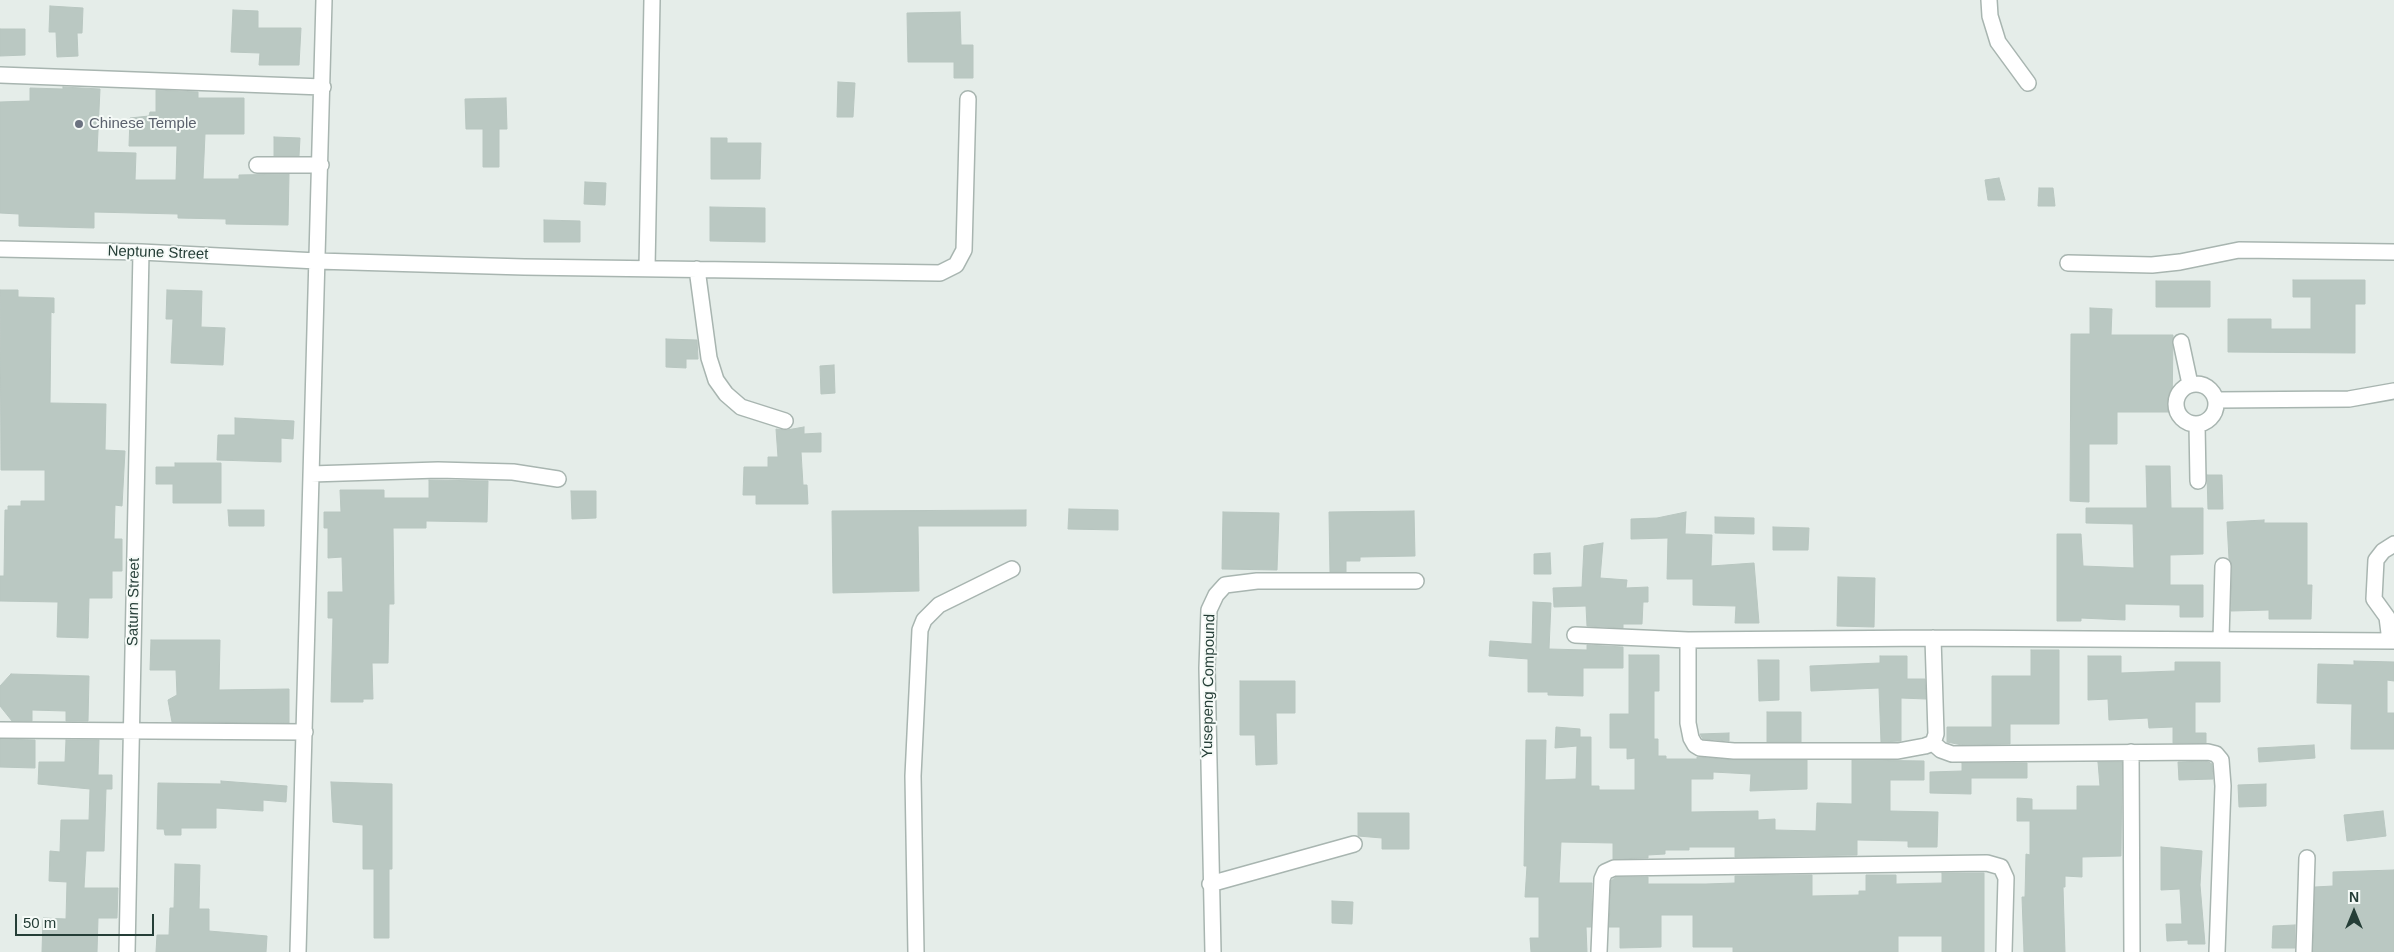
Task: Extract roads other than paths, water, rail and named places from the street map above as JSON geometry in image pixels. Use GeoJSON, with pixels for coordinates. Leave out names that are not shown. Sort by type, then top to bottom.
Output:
{"type":"FeatureCollection","features":[{"type":"Feature","properties":{"kind":"street"},"geometry":{"type":"LineString","coordinates":[[298,952],[324,0]]}},
{"type":"Feature","properties":{"kind":"street"},"geometry":{"type":"LineString","coordinates":[[647,268],[652,0]]}},
{"type":"Feature","properties":{"kind":"street"},"geometry":{"type":"LineString","coordinates":[[1989,0],[1990,16],[1996,36],[2028,83]]}},
{"type":"Feature","properties":{"kind":"street"},"geometry":{"type":"LineString","coordinates":[[0,75],[323,87]]}},
{"type":"Feature","properties":{"kind":"street","name":"Neptune Street"},"geometry":{"type":"LineString","coordinates":[[0,249],[141,252],[524,267],[940,273],[949,270],[961,258],[964,250],[968,99]]}},
{"type":"Feature","properties":{"kind":"street"},"geometry":{"type":"LineString","coordinates":[[257,165],[320,165]]}},
{"type":"Feature","properties":{"kind":"street"},"geometry":{"type":"LineString","coordinates":[[2068,263],[2161,264],[2239,250],[2394,252]]}},
{"type":"Feature","properties":{"kind":"street","name":"Saturn Street"},"geometry":{"type":"LineString","coordinates":[[127,952],[141,252]]}},
{"type":"Feature","properties":{"kind":"street"},"geometry":{"type":"LineString","coordinates":[[697,268],[709,358],[716,380],[726,394],[741,408],[785,421]]}},
{"type":"Feature","properties":{"kind":"street"},"geometry":{"type":"LineString","coordinates":[[2181,342],[2190,384]]}},
{"type":"Feature","properties":{"kind":"street"},"geometry":{"type":"LineString","coordinates":[[2190,384],[2202,384],[2212,390],[2217,400],[2215,412],[2208,421],[2197,424],[2186,421],[2178,413],[2176,401],[2181,391],[2190,384]]}},
{"type":"Feature","properties":{"kind":"street"},"geometry":{"type":"LineString","coordinates":[[2217,400],[2349,399],[2394,390]]}},
{"type":"Feature","properties":{"kind":"street"},"geometry":{"type":"LineString","coordinates":[[2197,424],[2198,481]]}},
{"type":"Feature","properties":{"kind":"street"},"geometry":{"type":"LineString","coordinates":[[311,474],[438,470],[513,472],[558,479]]}},
{"type":"Feature","properties":{"kind":"street"},"geometry":{"type":"LineString","coordinates":[[1575,635],[1688,640],[1933,638],[2392,641],[2387,617],[2374,599],[2376,560],[2383,551],[2394,544]]}},
{"type":"Feature","properties":{"kind":"street"},"geometry":{"type":"LineString","coordinates":[[2221,639],[2222,566]]}},
{"type":"Feature","properties":{"kind":"street"},"geometry":{"type":"LineString","coordinates":[[916,952],[913,776],[920,630],[924,620],[939,606],[1012,569]]}},
{"type":"Feature","properties":{"kind":"street","name":"Yusepeng Compound"},"geometry":{"type":"LineString","coordinates":[[1213,952],[1210,884],[1207,668],[1209,610],[1216,595],[1225,586],[1257,580],[1416,580]]}},
{"type":"Feature","properties":{"kind":"street"},"geometry":{"type":"LineString","coordinates":[[1933,638],[1936,734],[1933,742]]}},
{"type":"Feature","properties":{"kind":"street"},"geometry":{"type":"LineString","coordinates":[[1688,640],[1688,722],[1695,745],[1700,748],[1734,752],[1898,750],[1916,748],[1933,742]]}},
{"type":"Feature","properties":{"kind":"street"},"geometry":{"type":"LineString","coordinates":[[0,730],[304,732]]}},
{"type":"Feature","properties":{"kind":"street"},"geometry":{"type":"LineString","coordinates":[[1933,742],[1941,750],[1952,754],[2131,752],[2208,752],[2216,754],[2221,760],[2222,786],[2217,952]]}},
{"type":"Feature","properties":{"kind":"street"},"geometry":{"type":"LineString","coordinates":[[2131,752],[2132,952]]}},
{"type":"Feature","properties":{"kind":"street"},"geometry":{"type":"LineString","coordinates":[[1210,884],[1354,844]]}},
{"type":"Feature","properties":{"kind":"street"},"geometry":{"type":"LineString","coordinates":[[2304,952],[2307,858]]}},
{"type":"Feature","properties":{"kind":"street"},"geometry":{"type":"LineString","coordinates":[[1599,952],[1602,879],[1605,872],[1614,868],[1988,863],[2001,867],[2006,878],[2004,952]]}},
{"type":"Feature","properties":{"kind":"place","name":"Chinese Temple"},"geometry":{"type":"Point","coordinates":[79,124]}}]}
